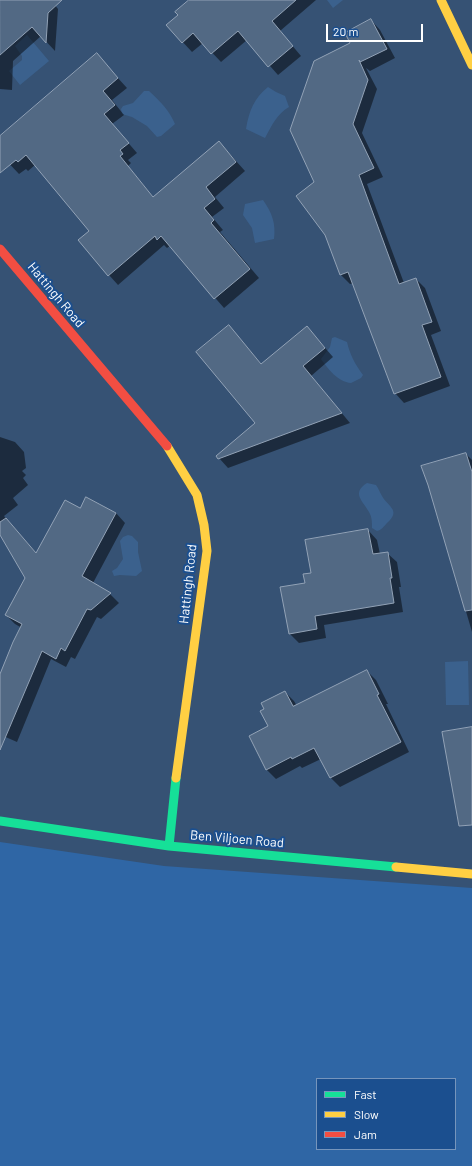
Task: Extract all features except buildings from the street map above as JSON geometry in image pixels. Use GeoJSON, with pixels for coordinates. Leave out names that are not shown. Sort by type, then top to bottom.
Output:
{"type":"FeatureCollection","features":[{"type":"Feature","properties":{"kind":"street"},"geometry":{"type":"LineString","coordinates":[[441,0],[472,65]]}},
{"type":"Feature","properties":{"kind":"street","name":"Hattingh Road"},"geometry":{"type":"LineString","coordinates":[[0,249],[167,446],[197,495],[204,525],[207,552],[176,780],[169,846]]}},
{"type":"Feature","properties":{"kind":"street","name":"Ben Viljoen Road"},"geometry":{"type":"LineString","coordinates":[[0,821],[169,846],[472,874]]}},
{"type":"Feature","properties":{"kind":"shaded area"},"geometry":{"type":"Polygon","coordinates":[[[327,0],[343,0],[333,8],[327,0]]]}},
{"type":"Feature","properties":{"kind":"shaded area"},"geometry":{"type":"Polygon","coordinates":[[[27,35],[49,61],[20,85],[9,71],[22,60],[22,56],[15,46],[27,35]]]}},
{"type":"Feature","properties":{"kind":"shaded area"},"geometry":{"type":"Polygon","coordinates":[[[268,87],[285,96],[289,107],[278,116],[265,138],[246,129],[253,105],[263,91],[268,87]]]}},
{"type":"Feature","properties":{"kind":"shaded area"},"geometry":{"type":"Polygon","coordinates":[[[144,91],[149,91],[160,102],[170,114],[175,124],[161,136],[157,137],[147,126],[132,117],[122,114],[121,109],[123,106],[133,103],[144,91]]]}},
{"type":"Feature","properties":{"kind":"shaded area"},"geometry":{"type":"Polygon","coordinates":[[[263,200],[273,218],[274,239],[255,243],[252,228],[243,215],[245,204],[263,200]]]}},
{"type":"Feature","properties":{"kind":"shaded area"},"geometry":{"type":"Polygon","coordinates":[[[335,337],[347,342],[353,359],[363,375],[361,378],[351,383],[338,378],[330,371],[321,359],[330,347],[332,338],[335,337]]]}},
{"type":"Feature","properties":{"kind":"shaded area"},"geometry":{"type":"Polygon","coordinates":[[[367,483],[376,485],[393,511],[391,519],[382,529],[377,531],[372,528],[371,516],[359,494],[362,487],[367,483]]]}},
{"type":"Feature","properties":{"kind":"shaded area"},"geometry":{"type":"Polygon","coordinates":[[[128,535],[132,536],[138,542],[138,552],[142,571],[136,576],[114,576],[112,571],[117,568],[123,559],[120,541],[123,537],[128,535]]]}},
{"type":"Feature","properties":{"kind":"shaded area"},"geometry":{"type":"Polygon","coordinates":[[[468,661],[469,705],[446,705],[445,662],[468,661]]]}},
{"type":"Feature","properties":{"kind":"shaded area"},"geometry":{"type":"Polygon","coordinates":[[[0,842],[164,866],[472,888],[472,1166],[0,1166],[0,842]]]}},
{"type":"Feature","properties":{"kind":"traffic: fast"},"geometry":{"type":"LineString","coordinates":[[169,846],[176,778]]}},
{"type":"Feature","properties":{"kind":"traffic: fast"},"geometry":{"type":"LineString","coordinates":[[0,821],[169,846],[396,867]]}},
{"type":"Feature","properties":{"kind":"traffic: slow"},"geometry":{"type":"LineString","coordinates":[[441,0],[472,65]]}},
{"type":"Feature","properties":{"kind":"traffic: slow"},"geometry":{"type":"LineString","coordinates":[[167,446],[197,495],[204,525],[207,551],[176,778]]}},
{"type":"Feature","properties":{"kind":"traffic: slow"},"geometry":{"type":"LineString","coordinates":[[396,867],[472,874]]}},
{"type":"Feature","properties":{"kind":"traffic: jam"},"geometry":{"type":"LineString","coordinates":[[0,249],[167,446]]}}]}
